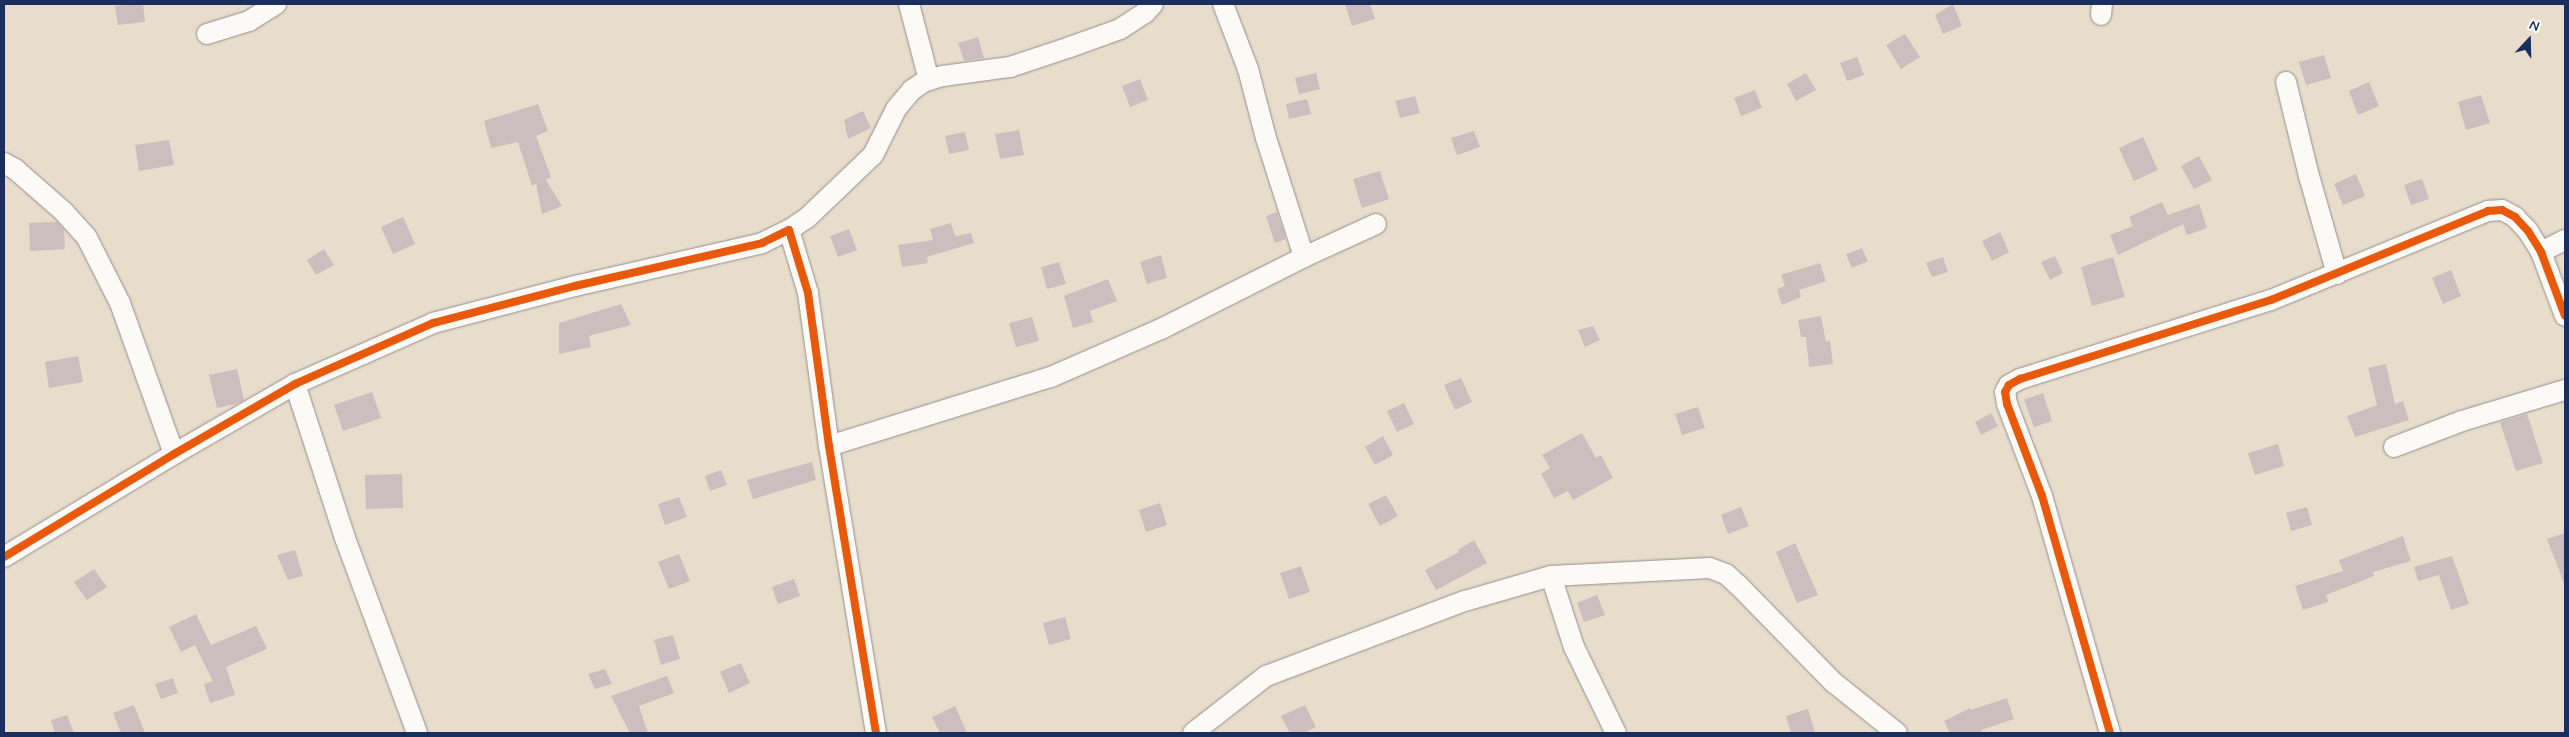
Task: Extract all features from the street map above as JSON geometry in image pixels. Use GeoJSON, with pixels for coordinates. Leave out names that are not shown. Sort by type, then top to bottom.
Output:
{"type":"FeatureCollection","features":[{"type":"Feature","properties":{"kind":"street"},"geometry":{"type":"LineString","coordinates":[[207,34],[249,21],[276,4]]}},
{"type":"Feature","properties":{"kind":"street"},"geometry":{"type":"LineString","coordinates":[[909,4],[929,80]]}},
{"type":"Feature","properties":{"kind":"street"},"geometry":{"type":"LineString","coordinates":[[4,557],[174,454],[295,384],[432,323],[575,286],[762,243],[789,230],[807,218],[873,155],[896,109],[912,90],[929,80],[1010,66],[1070,47],[1120,28],[1146,13],[1153,4]]}},
{"type":"Feature","properties":{"kind":"street"},"geometry":{"type":"LineString","coordinates":[[1223,4],[1248,69],[1266,138],[1304,256]]}},
{"type":"Feature","properties":{"kind":"street"},"geometry":{"type":"LineString","coordinates":[[2286,82],[2309,176],[2337,274]]}},
{"type":"Feature","properties":{"kind":"street"},"geometry":{"type":"LineString","coordinates":[[4,163],[15,169],[63,211],[86,238],[120,303],[174,454]]}},
{"type":"Feature","properties":{"kind":"street"},"geometry":{"type":"LineString","coordinates":[[2110,733],[2042,496],[2005,392],[2010,385],[2020,379],[2271,300],[2488,211],[2502,210],[2515,217],[2528,231],[2541,252],[2565,316]]}},
{"type":"Feature","properties":{"kind":"street"},"geometry":{"type":"LineString","coordinates":[[829,446],[1051,377],[1161,330],[1304,256],[1376,224]]}},
{"type":"Feature","properties":{"kind":"street"},"geometry":{"type":"LineString","coordinates":[[789,230],[808,293],[829,446],[876,733]]}},
{"type":"Feature","properties":{"kind":"street"},"geometry":{"type":"LineString","coordinates":[[2541,252],[2565,240]]}},
{"type":"Feature","properties":{"kind":"street"},"geometry":{"type":"LineString","coordinates":[[295,384],[345,538],[417,733]]}},
{"type":"Feature","properties":{"kind":"street"},"geometry":{"type":"LineString","coordinates":[[2394,446],[2462,421],[2565,390]]}},
{"type":"Feature","properties":{"kind":"street"},"geometry":{"type":"LineString","coordinates":[[1193,733],[1266,676],[1465,601],[1550,576],[1710,568],[1726,574],[1833,682],[1897,733]]}},
{"type":"Feature","properties":{"kind":"street"},"geometry":{"type":"LineString","coordinates":[[1550,576],[1574,647],[1616,733]]}},
{"type":"Feature","properties":{"kind":"building"},"geometry":{"type":"Polygon","coordinates":[[[143,4],[145,22],[118,25],[115,6],[143,4]]]}},
{"type":"Feature","properties":{"kind":"building"},"geometry":{"type":"Polygon","coordinates":[[[1345,4],[1370,4],[1375,19],[1352,26],[1345,4]]]}},
{"type":"Feature","properties":{"kind":"building"},"geometry":{"type":"Polygon","coordinates":[[[1953,4],[1962,26],[1943,34],[1935,15],[1953,4]]]}},
{"type":"Feature","properties":{"kind":"building"},"geometry":{"type":"Polygon","coordinates":[[[1905,34],[1920,57],[1901,69],[1886,45],[1905,34]]]}},
{"type":"Feature","properties":{"kind":"building"},"geometry":{"type":"Polygon","coordinates":[[[978,37],[984,58],[964,61],[958,43],[978,37]]]}},
{"type":"Feature","properties":{"kind":"building"},"geometry":{"type":"Polygon","coordinates":[[[2324,55],[2331,78],[2306,85],[2299,62],[2324,55]]]}},
{"type":"Feature","properties":{"kind":"building"},"geometry":{"type":"Polygon","coordinates":[[[1857,57],[1864,75],[1847,81],[1840,63],[1857,57]]]}},
{"type":"Feature","properties":{"kind":"building"},"geometry":{"type":"Polygon","coordinates":[[[1316,73],[1320,89],[1299,94],[1295,78],[1316,73]]]}},
{"type":"Feature","properties":{"kind":"building"},"geometry":{"type":"Polygon","coordinates":[[[1806,73],[1816,90],[1796,101],[1787,84],[1806,73]]]}},
{"type":"Feature","properties":{"kind":"building"},"geometry":{"type":"Polygon","coordinates":[[[1140,79],[1148,100],[1130,107],[1122,86],[1140,79]]]}},
{"type":"Feature","properties":{"kind":"building"},"geometry":{"type":"Polygon","coordinates":[[[2369,82],[2379,106],[2358,115],[2349,91],[2369,82]]]}},
{"type":"Feature","properties":{"kind":"building"},"geometry":{"type":"Polygon","coordinates":[[[1755,90],[1762,108],[1741,116],[1734,98],[1755,90]]]}},
{"type":"Feature","properties":{"kind":"building"},"geometry":{"type":"Polygon","coordinates":[[[2481,95],[2490,123],[2466,130],[2458,102],[2481,95]]]}},
{"type":"Feature","properties":{"kind":"building"},"geometry":{"type":"Polygon","coordinates":[[[1415,96],[1420,113],[1400,118],[1395,101],[1415,96]]]}},
{"type":"Feature","properties":{"kind":"building"},"geometry":{"type":"Polygon","coordinates":[[[1307,99],[1311,114],[1289,119],[1286,104],[1307,99]]]}},
{"type":"Feature","properties":{"kind":"building"},"geometry":{"type":"Polygon","coordinates":[[[538,104],[548,131],[536,136],[551,177],[546,180],[562,206],[542,214],[536,184],[532,186],[518,142],[491,148],[484,121],[538,104]]]}},
{"type":"Feature","properties":{"kind":"building"},"geometry":{"type":"Polygon","coordinates":[[[863,111],[871,128],[848,139],[844,120],[863,111]]]}},
{"type":"Feature","properties":{"kind":"building"},"geometry":{"type":"Polygon","coordinates":[[[1019,130],[1024,155],[1000,159],[995,134],[1019,130]]]}},
{"type":"Feature","properties":{"kind":"building"},"geometry":{"type":"Polygon","coordinates":[[[1474,131],[1480,147],[1457,155],[1451,138],[1474,131]]]}},
{"type":"Feature","properties":{"kind":"building"},"geometry":{"type":"Polygon","coordinates":[[[965,132],[969,150],[949,154],[945,136],[965,132]]]}},
{"type":"Feature","properties":{"kind":"building"},"geometry":{"type":"Polygon","coordinates":[[[2143,137],[2158,170],[2134,181],[2119,148],[2143,137]]]}},
{"type":"Feature","properties":{"kind":"building"},"geometry":{"type":"Polygon","coordinates":[[[169,140],[174,165],[139,171],[135,145],[169,140]]]}},
{"type":"Feature","properties":{"kind":"building"},"geometry":{"type":"Polygon","coordinates":[[[2199,156],[2212,180],[2194,189],[2181,166],[2199,156]]]}},
{"type":"Feature","properties":{"kind":"building"},"geometry":{"type":"Polygon","coordinates":[[[1380,171],[1389,199],[1362,208],[1353,179],[1380,171]]]}},
{"type":"Feature","properties":{"kind":"building"},"geometry":{"type":"Polygon","coordinates":[[[2356,174],[2365,196],[2343,205],[2334,184],[2356,174]]]}},
{"type":"Feature","properties":{"kind":"building"},"geometry":{"type":"Polygon","coordinates":[[[2422,179],[2429,199],[2411,205],[2404,185],[2422,179]]]}},
{"type":"Feature","properties":{"kind":"building"},"geometry":{"type":"Polygon","coordinates":[[[2162,202],[2168,215],[2199,204],[2207,228],[2187,235],[2183,224],[2118,255],[2110,235],[2133,226],[2129,217],[2162,202]]]}},
{"type":"Feature","properties":{"kind":"building"},"geometry":{"type":"Polygon","coordinates":[[[1277,212],[1286,239],[1275,243],[1266,216],[1277,212]]]}},
{"type":"Feature","properties":{"kind":"building"},"geometry":{"type":"Polygon","coordinates":[[[403,217],[415,244],[393,254],[381,227],[403,217]]]}},
{"type":"Feature","properties":{"kind":"building"},"geometry":{"type":"Polygon","coordinates":[[[57,222],[64,230],[65,249],[30,251],[29,223],[57,222]]]}},
{"type":"Feature","properties":{"kind":"building"},"geometry":{"type":"Polygon","coordinates":[[[951,223],[955,236],[971,233],[974,243],[927,257],[928,263],[902,267],[898,245],[933,240],[930,229],[951,223]]]}},
{"type":"Feature","properties":{"kind":"building"},"geometry":{"type":"Polygon","coordinates":[[[849,229],[857,250],[838,257],[830,236],[849,229]]]}},
{"type":"Feature","properties":{"kind":"building"},"geometry":{"type":"Polygon","coordinates":[[[2000,232],[2009,252],[1992,261],[1982,241],[2000,232]]]}},
{"type":"Feature","properties":{"kind":"building"},"geometry":{"type":"Polygon","coordinates":[[[1862,248],[1868,261],[1852,268],[1846,254],[1862,248]]]}},
{"type":"Feature","properties":{"kind":"building"},"geometry":{"type":"Polygon","coordinates":[[[324,249],[334,265],[316,275],[307,260],[324,249]]]}},
{"type":"Feature","properties":{"kind":"building"},"geometry":{"type":"Polygon","coordinates":[[[1161,255],[1167,278],[1147,284],[1140,262],[1161,255]]]}},
{"type":"Feature","properties":{"kind":"building"},"geometry":{"type":"Polygon","coordinates":[[[2055,256],[2063,273],[2050,280],[2041,262],[2055,256]]]}},
{"type":"Feature","properties":{"kind":"building"},"geometry":{"type":"Polygon","coordinates":[[[1943,257],[1948,272],[1932,277],[1926,263],[1943,257]]]}},
{"type":"Feature","properties":{"kind":"building"},"geometry":{"type":"Polygon","coordinates":[[[2113,257],[2125,297],[2092,306],[2081,267],[2113,257]]]}},
{"type":"Feature","properties":{"kind":"building"},"geometry":{"type":"Polygon","coordinates":[[[1059,262],[1066,284],[1047,289],[1041,267],[1059,262]]]}},
{"type":"Feature","properties":{"kind":"building"},"geometry":{"type":"Polygon","coordinates":[[[1820,263],[1826,281],[1799,290],[1801,297],[1782,305],[1777,289],[1785,286],[1781,275],[1820,263]]]}},
{"type":"Feature","properties":{"kind":"building"},"geometry":{"type":"Polygon","coordinates":[[[2451,270],[2461,296],[2443,304],[2432,278],[2451,270]]]}},
{"type":"Feature","properties":{"kind":"building"},"geometry":{"type":"Polygon","coordinates":[[[1108,279],[1117,301],[1090,311],[1093,322],[1073,328],[1064,296],[1108,279]]]}},
{"type":"Feature","properties":{"kind":"building"},"geometry":{"type":"Polygon","coordinates":[[[621,304],[631,325],[589,336],[591,347],[559,354],[559,323],[621,304]]]}},
{"type":"Feature","properties":{"kind":"building"},"geometry":{"type":"Polygon","coordinates":[[[1821,316],[1826,342],[1830,341],[1833,364],[1809,367],[1806,337],[1801,337],[1798,320],[1821,316]]]}},
{"type":"Feature","properties":{"kind":"building"},"geometry":{"type":"Polygon","coordinates":[[[1032,317],[1039,341],[1016,347],[1009,323],[1032,317]]]}},
{"type":"Feature","properties":{"kind":"building"},"geometry":{"type":"Polygon","coordinates":[[[1593,326],[1600,340],[1585,347],[1578,330],[1593,326]]]}},
{"type":"Feature","properties":{"kind":"building"},"geometry":{"type":"Polygon","coordinates":[[[78,356],[83,382],[49,388],[45,362],[78,356]]]}},
{"type":"Feature","properties":{"kind":"building"},"geometry":{"type":"Polygon","coordinates":[[[2386,364],[2395,404],[2403,401],[2409,420],[2355,437],[2347,416],[2377,405],[2368,368],[2386,364]]]}},
{"type":"Feature","properties":{"kind":"building"},"geometry":{"type":"Polygon","coordinates":[[[237,369],[244,400],[236,404],[217,408],[209,375],[237,369]]]}},
{"type":"Feature","properties":{"kind":"building"},"geometry":{"type":"Polygon","coordinates":[[[1461,378],[1472,402],[1455,410],[1444,385],[1461,378]]]}},
{"type":"Feature","properties":{"kind":"building"},"geometry":{"type":"Polygon","coordinates":[[[372,392],[381,418],[343,431],[334,405],[372,392]]]}},
{"type":"Feature","properties":{"kind":"building"},"geometry":{"type":"Polygon","coordinates":[[[2043,393],[2052,421],[2034,427],[2024,400],[2043,393]]]}},
{"type":"Feature","properties":{"kind":"building"},"geometry":{"type":"Polygon","coordinates":[[[1404,403],[1414,424],[1397,432],[1387,411],[1404,403]]]}},
{"type":"Feature","properties":{"kind":"building"},"geometry":{"type":"Polygon","coordinates":[[[1698,407],[1705,428],[1682,435],[1675,414],[1698,407]]]}},
{"type":"Feature","properties":{"kind":"building"},"geometry":{"type":"Polygon","coordinates":[[[1991,413],[1998,426],[1981,435],[1975,422],[1991,413]]]}},
{"type":"Feature","properties":{"kind":"building"},"geometry":{"type":"Polygon","coordinates":[[[2527,414],[2543,463],[2516,471],[2500,422],[2527,414]]]}},
{"type":"Feature","properties":{"kind":"building"},"geometry":{"type":"Polygon","coordinates":[[[1582,433],[1596,458],[1601,455],[1613,478],[1573,500],[1568,491],[1554,498],[1541,474],[1550,468],[1542,455],[1582,433]]]}},
{"type":"Feature","properties":{"kind":"building"},"geometry":{"type":"Polygon","coordinates":[[[1383,436],[1393,455],[1375,465],[1365,447],[1383,436]]]}},
{"type":"Feature","properties":{"kind":"building"},"geometry":{"type":"Polygon","coordinates":[[[2278,444],[2284,466],[2255,475],[2248,453],[2278,444]]]}},
{"type":"Feature","properties":{"kind":"building"},"geometry":{"type":"Polygon","coordinates":[[[812,462],[816,480],[753,499],[747,480],[812,462]]]}},
{"type":"Feature","properties":{"kind":"building"},"geometry":{"type":"Polygon","coordinates":[[[721,470],[727,485],[710,491],[705,476],[721,470]]]}},
{"type":"Feature","properties":{"kind":"building"},"geometry":{"type":"Polygon","coordinates":[[[402,474],[403,508],[366,509],[365,475],[402,474]]]}},
{"type":"Feature","properties":{"kind":"building"},"geometry":{"type":"Polygon","coordinates":[[[1386,495],[1398,516],[1380,526],[1368,504],[1386,495]]]}},
{"type":"Feature","properties":{"kind":"building"},"geometry":{"type":"Polygon","coordinates":[[[679,497],[687,517],[665,525],[658,504],[679,497]]]}},
{"type":"Feature","properties":{"kind":"building"},"geometry":{"type":"Polygon","coordinates":[[[1160,503],[1167,525],[1146,532],[1139,510],[1160,503]]]}},
{"type":"Feature","properties":{"kind":"building"},"geometry":{"type":"Polygon","coordinates":[[[1741,507],[1749,526],[1728,534],[1721,515],[1741,507]]]}},
{"type":"Feature","properties":{"kind":"building"},"geometry":{"type":"Polygon","coordinates":[[[2307,507],[2312,525],[2291,531],[2286,513],[2307,507]]]}},
{"type":"Feature","properties":{"kind":"building"},"geometry":{"type":"Polygon","coordinates":[[[2565,533],[2565,583],[2564,583],[2547,539],[2565,533]]]}},
{"type":"Feature","properties":{"kind":"building"},"geometry":{"type":"Polygon","coordinates":[[[2403,536],[2411,561],[2373,572],[2374,576],[2326,595],[2328,602],[2303,610],[2295,586],[2343,571],[2339,560],[2403,536]]]}},
{"type":"Feature","properties":{"kind":"building"},"geometry":{"type":"Polygon","coordinates":[[[1474,540],[1487,563],[1436,590],[1425,570],[1459,552],[1458,550],[1474,540]]]}},
{"type":"Feature","properties":{"kind":"building"},"geometry":{"type":"Polygon","coordinates":[[[1795,543],[1818,595],[1797,603],[1776,552],[1795,543]]]}},
{"type":"Feature","properties":{"kind":"building"},"geometry":{"type":"Polygon","coordinates":[[[295,550],[303,576],[288,580],[277,555],[295,550]]]}},
{"type":"Feature","properties":{"kind":"building"},"geometry":{"type":"Polygon","coordinates":[[[679,554],[690,581],[669,589],[658,562],[679,554]]]}},
{"type":"Feature","properties":{"kind":"building"},"geometry":{"type":"Polygon","coordinates":[[[2452,556],[2469,604],[2451,610],[2439,575],[2418,581],[2414,567],[2452,556]]]}},
{"type":"Feature","properties":{"kind":"building"},"geometry":{"type":"Polygon","coordinates":[[[1301,566],[1310,592],[1289,599],[1280,573],[1301,566]]]}},
{"type":"Feature","properties":{"kind":"building"},"geometry":{"type":"Polygon","coordinates":[[[94,569],[107,587],[87,600],[74,582],[94,569]]]}},
{"type":"Feature","properties":{"kind":"building"},"geometry":{"type":"Polygon","coordinates":[[[794,579],[800,596],[778,604],[772,587],[794,579]]]}},
{"type":"Feature","properties":{"kind":"building"},"geometry":{"type":"Polygon","coordinates":[[[1597,595],[1605,615],[1584,622],[1577,603],[1597,595]]]}},
{"type":"Feature","properties":{"kind":"building"},"geometry":{"type":"Polygon","coordinates":[[[196,614],[211,645],[256,626],[267,649],[226,667],[235,695],[210,703],[204,684],[213,681],[195,645],[181,652],[169,627],[196,614]]]}},
{"type":"Feature","properties":{"kind":"building"},"geometry":{"type":"Polygon","coordinates":[[[1065,617],[1071,639],[1049,645],[1043,623],[1065,617]]]}},
{"type":"Feature","properties":{"kind":"building"},"geometry":{"type":"Polygon","coordinates":[[[673,635],[680,659],[661,665],[654,640],[673,635]]]}},
{"type":"Feature","properties":{"kind":"building"},"geometry":{"type":"Polygon","coordinates":[[[741,663],[750,683],[729,693],[720,672],[741,663]]]}},
{"type":"Feature","properties":{"kind":"building"},"geometry":{"type":"Polygon","coordinates":[[[605,669],[612,684],[595,689],[588,674],[605,669]]]}},
{"type":"Feature","properties":{"kind":"building"},"geometry":{"type":"Polygon","coordinates":[[[667,676],[674,693],[639,706],[648,733],[630,733],[611,696],[667,676]]]}},
{"type":"Feature","properties":{"kind":"building"},"geometry":{"type":"Polygon","coordinates":[[[173,678],[178,693],[161,699],[155,684],[173,678]]]}},
{"type":"Feature","properties":{"kind":"building"},"geometry":{"type":"Polygon","coordinates":[[[2007,698],[2014,719],[1981,730],[1983,733],[1950,733],[1944,721],[1970,708],[1971,710],[2007,698]]]}},
{"type":"Feature","properties":{"kind":"building"},"geometry":{"type":"Polygon","coordinates":[[[134,705],[145,733],[121,733],[113,713],[134,705]]]}},
{"type":"Feature","properties":{"kind":"building"},"geometry":{"type":"Polygon","coordinates":[[[1305,705],[1316,727],[1304,733],[1290,733],[1281,716],[1305,705]]]}},
{"type":"Feature","properties":{"kind":"building"},"geometry":{"type":"Polygon","coordinates":[[[955,706],[967,733],[940,733],[932,717],[955,706]]]}},
{"type":"Feature","properties":{"kind":"building"},"geometry":{"type":"Polygon","coordinates":[[[1808,709],[1815,733],[1791,733],[1786,716],[1808,709]]]}},
{"type":"Feature","properties":{"kind":"building"},"geometry":{"type":"Polygon","coordinates":[[[67,715],[74,733],[55,733],[51,720],[67,715]]]}},
{"type":"Feature","properties":{"kind":"cycle path"},"geometry":{"type":"LineString","coordinates":[[2110,733],[2042,496],[2007,404],[2005,392],[2009,385],[2020,379],[2271,300],[2488,211],[2502,210],[2515,217],[2528,231],[2541,252],[2565,316]]}},
{"type":"Feature","properties":{"kind":"cycle path"},"geometry":{"type":"LineString","coordinates":[[4,557],[174,454],[295,384],[433,323],[575,286],[762,243],[789,230],[808,293],[829,446],[876,733]]}}]}
